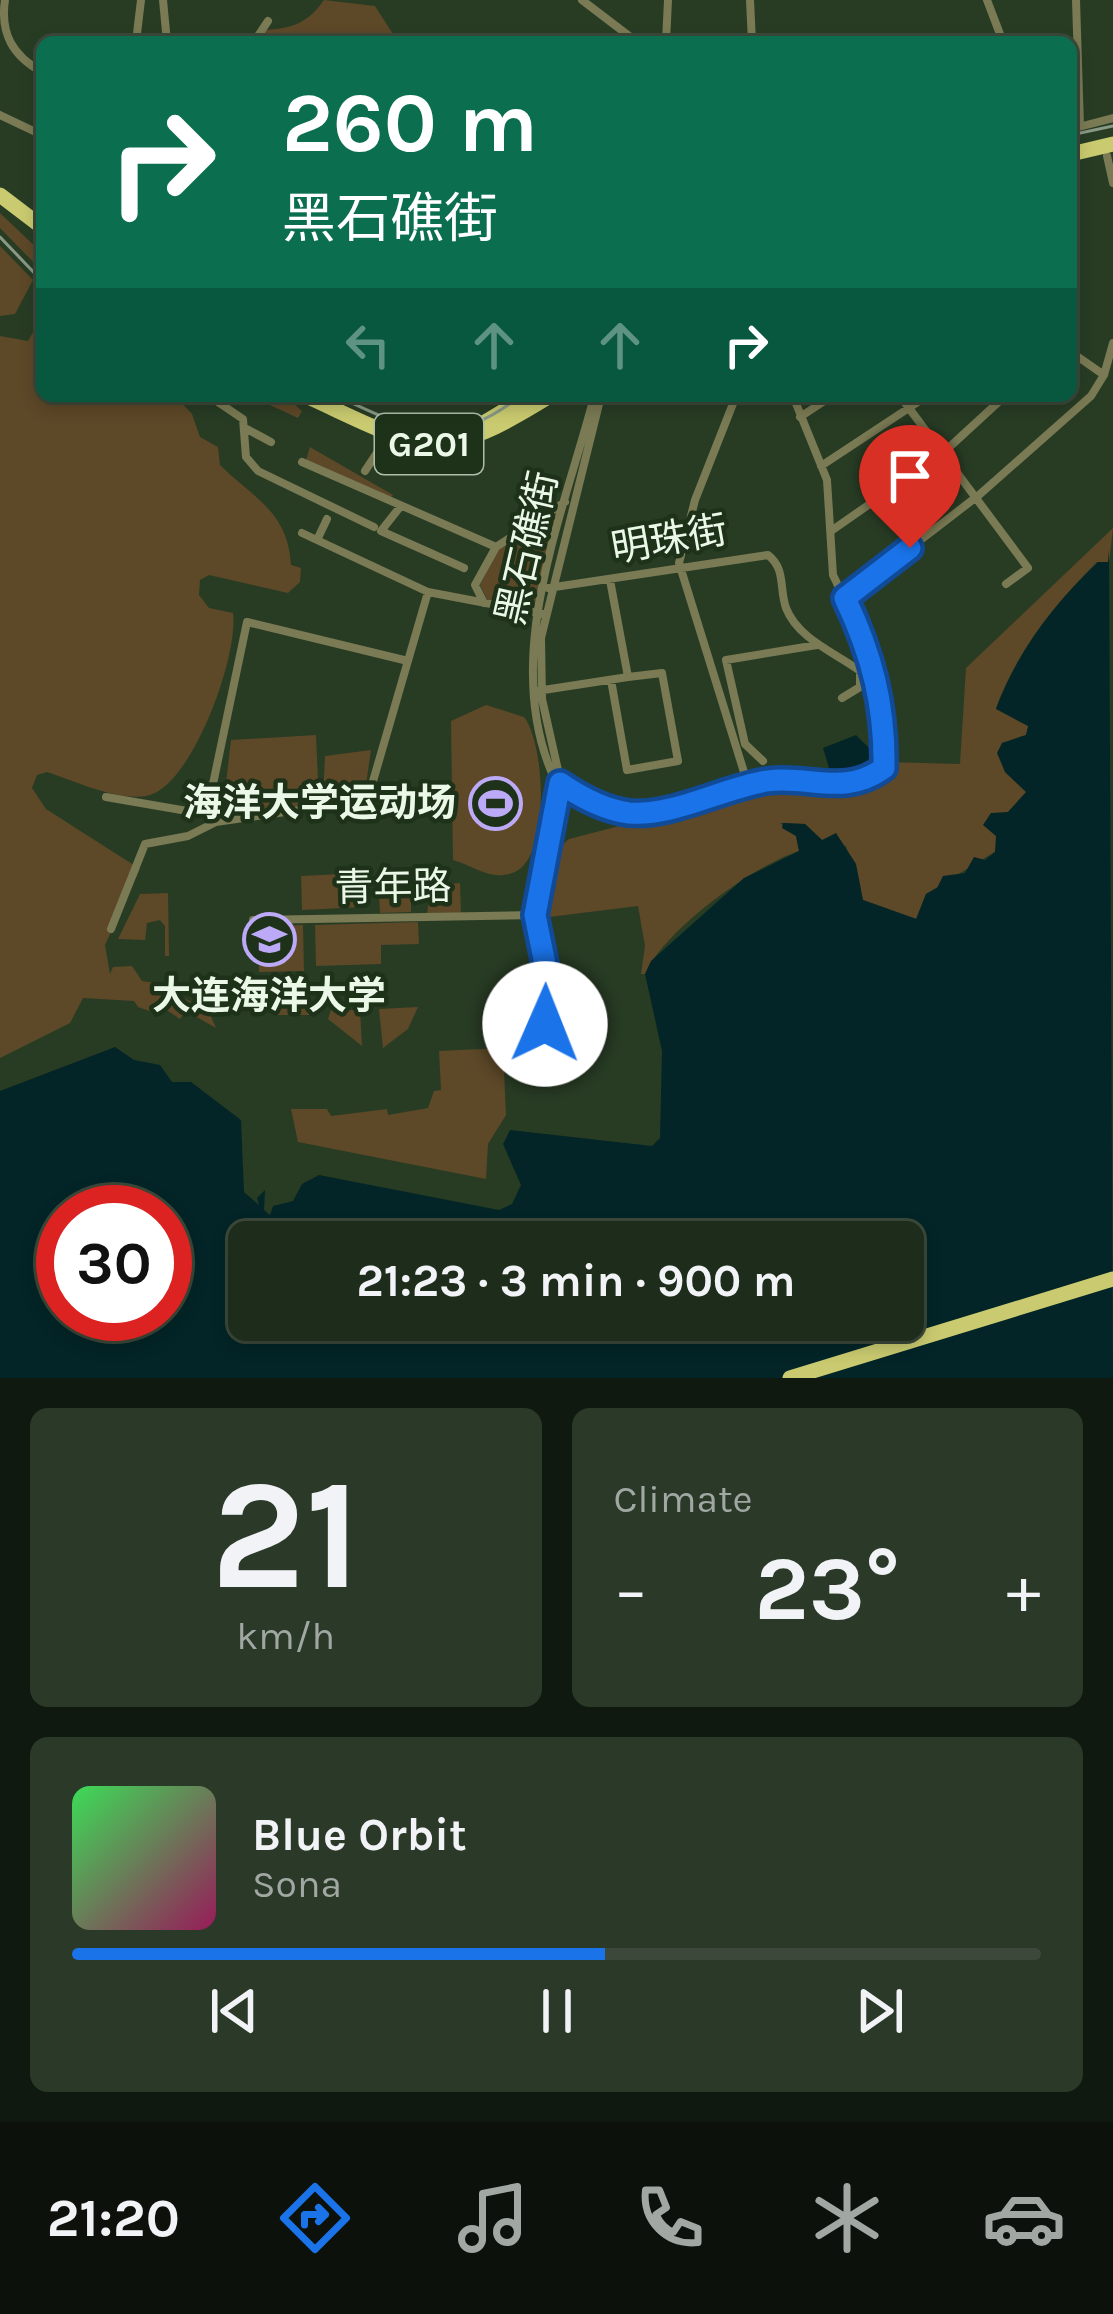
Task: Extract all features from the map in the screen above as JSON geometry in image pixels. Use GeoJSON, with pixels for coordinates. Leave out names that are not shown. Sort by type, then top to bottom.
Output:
{"type":"FeatureCollection","features":[{"type":"Feature","properties":{"kind":"highway"},"geometry":{"type":"LineString","coordinates":[[1077,154],[1111,151]]}},
{"type":"Feature","properties":{"kind":"highway"},"geometry":{"type":"LineString","coordinates":[[1077,161],[1111,151]]}},
{"type":"Feature","properties":{"kind":"highway"},"geometry":{"type":"LineString","coordinates":[[0,183],[36,210]]}},
{"type":"Feature","properties":{"kind":"highway"},"geometry":{"type":"LineString","coordinates":[[0,195],[36,222]]}},
{"type":"Feature","properties":{"kind":"highway","name":"G201"},"geometry":{"type":"LineString","coordinates":[[319,402],[388,434],[435,445],[476,439],[540,402]]}},
{"type":"Feature","properties":{"kind":"highway","name":"G201"},"geometry":{"type":"LineString","coordinates":[[339,402],[401,430],[435,435],[473,429],[513,402]]}},
{"type":"Feature","properties":{"kind":"highway"},"geometry":{"type":"LineString","coordinates":[[790,1378],[1113,1282]]}},
{"type":"Feature","properties":{"kind":"highway"},"geometry":{"type":"LineString","coordinates":[[810,1378],[1113,1282]]}},
{"type":"Feature","properties":{"kind":"street"},"geometry":{"type":"LineString","coordinates":[[5,0],[15,54],[36,68]]}},
{"type":"Feature","properties":{"kind":"street"},"geometry":{"type":"LineString","coordinates":[[137,36],[141,0]]}},
{"type":"Feature","properties":{"kind":"street"},"geometry":{"type":"LineString","coordinates":[[163,0],[166,36]]}},
{"type":"Feature","properties":{"kind":"street"},"geometry":{"type":"LineString","coordinates":[[582,0],[630,36]]}},
{"type":"Feature","properties":{"kind":"street"},"geometry":{"type":"LineString","coordinates":[[601,13],[604,0]]}},
{"type":"Feature","properties":{"kind":"street"},"geometry":{"type":"LineString","coordinates":[[666,36],[668,0]]}},
{"type":"Feature","properties":{"kind":"street"},"geometry":{"type":"LineString","coordinates":[[750,0],[752,36]]}},
{"type":"Feature","properties":{"kind":"street"},"geometry":{"type":"LineString","coordinates":[[987,0],[1001,36]]}},
{"type":"Feature","properties":{"kind":"street"},"geometry":{"type":"LineString","coordinates":[[1076,0],[1076,36]]}},
{"type":"Feature","properties":{"kind":"street"},"geometry":{"type":"LineString","coordinates":[[258,36],[268,21]]}},
{"type":"Feature","properties":{"kind":"street"},"geometry":{"type":"LineString","coordinates":[[0,116],[36,132]]}},
{"type":"Feature","properties":{"kind":"street"},"geometry":{"type":"LineString","coordinates":[[1077,128],[1113,118]]}},
{"type":"Feature","properties":{"kind":"street"},"geometry":{"type":"LineString","coordinates":[[1111,151],[1113,183]]}},
{"type":"Feature","properties":{"kind":"street"},"geometry":{"type":"LineString","coordinates":[[845,598],[976,497],[1091,396],[1104,375],[1113,343]]}},
{"type":"Feature","properties":{"kind":"street"},"geometry":{"type":"LineString","coordinates":[[1077,356],[1104,375]]}},
{"type":"Feature","properties":{"kind":"street"},"geometry":{"type":"LineString","coordinates":[[218,402],[243,419],[246,457],[258,471],[374,527]]}},
{"type":"Feature","properties":{"kind":"street","name":"黑石礁街"},"geometry":{"type":"LineString","coordinates":[[560,783],[552,775],[538,691],[541,614],[594,402]]}},
{"type":"Feature","properties":{"kind":"street","name":"黑石礁街"},"geometry":{"type":"LineString","coordinates":[[547,588],[594,402]]}},
{"type":"Feature","properties":{"kind":"street"},"geometry":{"type":"LineString","coordinates":[[734,402],[695,500],[679,568],[707,640],[748,785]]}},
{"type":"Feature","properties":{"kind":"street"},"geometry":{"type":"LineString","coordinates":[[516,1033],[545,1024],[553,1003],[535,915],[560,783],[606,806],[634,813],[774,780],[831,787],[866,781],[884,768],[884,719],[874,661],[833,574],[821,466],[795,402]]}},
{"type":"Feature","properties":{"kind":"street"},"geometry":{"type":"LineString","coordinates":[[800,416],[822,402]]}},
{"type":"Feature","properties":{"kind":"street"},"geometry":{"type":"LineString","coordinates":[[905,402],[1028,568],[1006,584]]}},
{"type":"Feature","properties":{"kind":"street"},"geometry":{"type":"LineString","coordinates":[[821,466],[919,402]]}},
{"type":"Feature","properties":{"kind":"street"},"geometry":{"type":"LineString","coordinates":[[830,531],[943,453],[998,402]]}},
{"type":"Feature","properties":{"kind":"street"},"geometry":{"type":"LineString","coordinates":[[243,428],[271,442]]}},
{"type":"Feature","properties":{"kind":"street"},"geometry":{"type":"LineString","coordinates":[[364,471],[388,434]]}},
{"type":"Feature","properties":{"kind":"street"},"geometry":{"type":"LineString","coordinates":[[302,462],[496,547]]}},
{"type":"Feature","properties":{"kind":"street"},"geometry":{"type":"LineString","coordinates":[[484,603],[476,585],[496,547],[567,500]]}},
{"type":"Feature","properties":{"kind":"street"},"geometry":{"type":"LineString","coordinates":[[400,507],[380,531],[464,568]]}},
{"type":"Feature","properties":{"kind":"street"},"geometry":{"type":"LineString","coordinates":[[317,540],[327,519]]}},
{"type":"Feature","properties":{"kind":"street"},"geometry":{"type":"LineString","coordinates":[[302,533],[428,592],[541,614]]}},
{"type":"Feature","properties":{"kind":"street","name":"明珠街"},"geometry":{"type":"LineString","coordinates":[[547,588],[767,555],[780,569],[790,614],[818,645],[860,671],[856,692],[842,698]]}},
{"type":"Feature","properties":{"kind":"street"},"geometry":{"type":"LineString","coordinates":[[610,580],[628,677]]}},
{"type":"Feature","properties":{"kind":"street"},"geometry":{"type":"LineString","coordinates":[[111,929],[145,844],[188,836],[216,822],[362,801],[371,788],[428,592]]}},
{"type":"Feature","properties":{"kind":"street"},"geometry":{"type":"LineString","coordinates":[[106,797],[193,812],[209,803],[247,622],[408,661]]}},
{"type":"Feature","properties":{"kind":"street"},"geometry":{"type":"LineString","coordinates":[[763,761],[745,744],[726,660],[818,645]]}},
{"type":"Feature","properties":{"kind":"street"},"geometry":{"type":"LineString","coordinates":[[538,691],[628,677],[662,673],[679,761],[627,770],[610,680]]}},
{"type":"Feature","properties":{"kind":"street","name":"青年路"},"geometry":{"type":"LineString","coordinates":[[253,920],[535,915]]}},
{"type":"Feature","properties":{"kind":"shaded area"},"geometry":{"type":"Polygon","coordinates":[[[324,0],[375,6],[393,34],[262,36],[266,30],[306,19],[324,0]]]}},
{"type":"Feature","properties":{"kind":"shaded area"},"geometry":{"type":"Polygon","coordinates":[[[0,213],[36,247],[36,265],[0,228],[0,213]]]}},
{"type":"Feature","properties":{"kind":"shaded area"},"geometry":{"type":"Polygon","coordinates":[[[0,246],[33,280],[15,314],[0,316],[0,246]]]}},
{"type":"Feature","properties":{"kind":"shaded area"},"geometry":{"type":"Polygon","coordinates":[[[36,327],[36,402],[181,402],[192,414],[200,437],[218,447],[220,465],[276,518],[291,565],[301,568],[300,582],[288,593],[209,575],[200,580],[199,595],[209,608],[233,613],[233,633],[209,718],[195,746],[163,788],[146,796],[123,796],[47,772],[37,775],[32,788],[46,809],[140,869],[105,945],[110,974],[113,967],[132,966],[142,981],[175,986],[179,996],[196,1004],[204,1000],[216,1028],[186,1011],[180,1019],[165,1009],[152,1012],[138,1007],[134,1001],[83,998],[70,1023],[0,1058],[0,336],[28,341],[36,327]]]}},
{"type":"Feature","properties":{"kind":"shaded area"},"geometry":{"type":"Polygon","coordinates":[[[263,402],[292,402],[302,411],[298,418],[263,402]]]}},
{"type":"Feature","properties":{"kind":"shaded area"},"geometry":{"type":"Polygon","coordinates":[[[310,447],[393,495],[306,460],[310,447]]]}},
{"type":"Feature","properties":{"kind":"shaded area"},"geometry":{"type":"Polygon","coordinates":[[[564,504],[536,610],[488,601],[480,585],[499,548],[564,504]]]}},
{"type":"Feature","properties":{"kind":"shaded area"},"geometry":{"type":"Polygon","coordinates":[[[1113,528],[1109,562],[1097,562],[1052,612],[1026,648],[996,708],[1029,725],[1026,735],[1002,743],[1005,772],[1027,792],[1008,812],[984,824],[996,836],[996,851],[926,894],[917,919],[863,900],[846,846],[822,840],[805,824],[780,823],[796,836],[799,851],[759,870],[690,919],[645,974],[641,974],[645,946],[638,906],[541,918],[551,854],[569,839],[762,789],[831,794],[884,777],[886,762],[960,764],[966,668],[1113,528]]]}},
{"type":"Feature","properties":{"kind":"shaded area","name":"海洋大学运动场"},"geometry":{"type":"Polygon","coordinates":[[[486,705],[524,717],[540,773],[535,845],[527,862],[506,875],[453,860],[451,721],[486,705]]]}},
{"type":"Feature","properties":{"kind":"shaded area"},"geometry":{"type":"Polygon","coordinates":[[[316,735],[319,803],[222,817],[231,740],[316,735]]]}},
{"type":"Feature","properties":{"kind":"shaded area"},"geometry":{"type":"Polygon","coordinates":[[[371,750],[366,785],[352,798],[323,796],[325,756],[371,750]]]}},
{"type":"Feature","properties":{"kind":"shaded area"},"geometry":{"type":"Polygon","coordinates":[[[362,873],[364,907],[302,910],[301,876],[362,873]]]}},
{"type":"Feature","properties":{"kind":"shaded area"},"geometry":{"type":"Polygon","coordinates":[[[431,880],[445,883],[444,896],[451,895],[449,884],[460,883],[461,913],[427,915],[431,880]]]}},
{"type":"Feature","properties":{"kind":"shaded area"},"geometry":{"type":"Polygon","coordinates":[[[168,893],[169,956],[165,956],[165,926],[160,920],[147,923],[145,940],[118,939],[140,894],[168,893]]]}},
{"type":"Feature","properties":{"kind":"shaded area"},"geometry":{"type":"Polygon","coordinates":[[[411,894],[411,912],[380,913],[379,895],[411,894]]]}},
{"type":"Feature","properties":{"kind":"shaded area"},"geometry":{"type":"Polygon","coordinates":[[[418,922],[419,944],[381,945],[381,964],[316,966],[315,925],[418,922]]]}},
{"type":"Feature","properties":{"kind":"shaded area"},"geometry":{"type":"Polygon","coordinates":[[[303,925],[304,971],[259,972],[258,926],[303,925]]]}},
{"type":"Feature","properties":{"kind":"shaded area"},"geometry":{"type":"Polygon","coordinates":[[[274,996],[309,996],[309,1015],[274,1015],[274,996]]]}},
{"type":"Feature","properties":{"kind":"shaded area"},"geometry":{"type":"Polygon","coordinates":[[[418,1007],[408,1029],[383,1048],[379,1009],[418,1007]]]}},
{"type":"Feature","properties":{"kind":"shaded area"},"geometry":{"type":"Polygon","coordinates":[[[331,1010],[360,1010],[362,1046],[328,1019],[331,1010]]]}},
{"type":"Feature","properties":{"kind":"shaded area"},"geometry":{"type":"Polygon","coordinates":[[[503,1048],[506,1115],[488,1144],[486,1179],[298,1142],[291,1109],[327,1109],[331,1116],[387,1109],[388,1115],[428,1108],[434,1091],[441,1090],[439,1051],[503,1048]]]}},
{"type":"Feature","properties":{"kind":"water"},"geometry":{"type":"Polygon","coordinates":[[[1109,550],[1113,1378],[0,1378],[0,1091],[115,1047],[134,1060],[160,1065],[172,1082],[191,1082],[241,1120],[244,1192],[259,1205],[257,1198],[265,1190],[264,1210],[270,1215],[273,1206],[293,1201],[302,1184],[319,1175],[499,1210],[512,1204],[521,1185],[503,1144],[510,1130],[652,1146],[660,1138],[662,1051],[645,974],[651,961],[744,878],[799,851],[796,836],[782,828],[783,823],[805,824],[822,840],[836,833],[856,864],[863,900],[916,919],[926,894],[937,888],[943,876],[965,873],[974,857],[985,860],[995,852],[996,836],[983,825],[991,813],[1008,812],[1026,792],[1005,772],[997,753],[1002,743],[1026,735],[1028,726],[996,709],[1026,649],[1066,595],[1098,562],[1108,562],[1109,550]]]}},
{"type":"Feature","properties":{"kind":"water"},"geometry":{"type":"Polygon","coordinates":[[[856,735],[871,750],[865,771],[829,768],[823,748],[856,735]]]}},
{"type":"Feature","properties":{"kind":"tram line"},"geometry":{"type":"LineString","coordinates":[[1077,134],[1113,126]]}},
{"type":"Feature","properties":{"kind":"tram line"},"geometry":{"type":"LineString","coordinates":[[0,237],[36,275]]}},
{"type":"Feature","properties":{"kind":"tram line"},"geometry":{"type":"LineString","coordinates":[[350,402],[429,429],[472,424],[511,402]]}},
{"type":"Feature","properties":{"kind":"place","name":"海洋大学运动场"},"geometry":{"type":"Point","coordinates":[495,803]}},
{"type":"Feature","properties":{"kind":"place","name":"大连海洋大学"},"geometry":{"type":"Point","coordinates":[269,939]}},
{"type":"Feature","properties":{"kind":"route"},"geometry":{"type":"LineString","coordinates":[[545,1024],[553,1003],[535,915],[560,783],[606,806],[634,813],[774,780],[831,787],[866,781],[884,768],[884,719],[874,661],[845,598],[910,548]]}}]}
